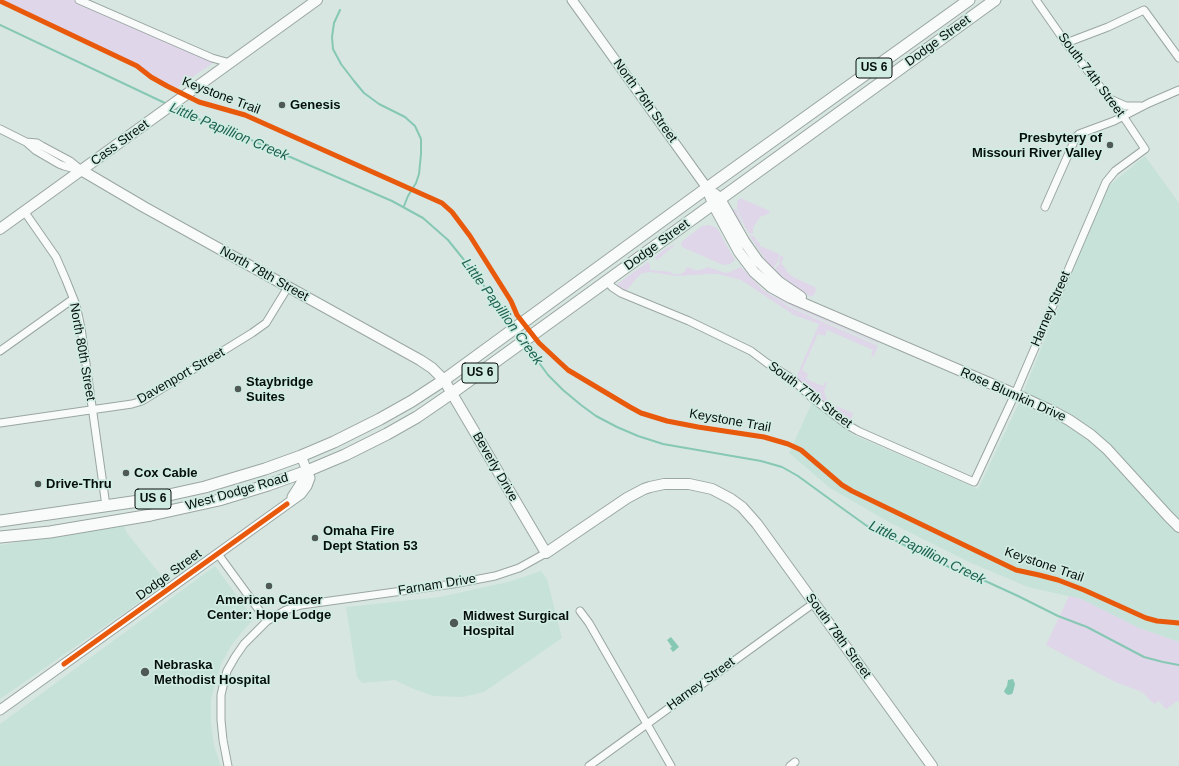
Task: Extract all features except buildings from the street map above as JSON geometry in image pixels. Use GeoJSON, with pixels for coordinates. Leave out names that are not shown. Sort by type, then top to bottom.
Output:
{"type":"FeatureCollection","features":[{"type":"Feature","properties":{"kind":"highway","name":"Dodge Street"},"geometry":{"type":"LineString","coordinates":[[301,456],[375,422],[412,401],[444,380],[707,188],[969,0]]}},
{"type":"Feature","properties":{"kind":"highway","name":"Dodge Street"},"geometry":{"type":"LineString","coordinates":[[307,471],[380,438],[416,417],[452,393],[995,0]]}},
{"type":"Feature","properties":{"kind":"highway","name":"West Dodge Road"},"geometry":{"type":"LineString","coordinates":[[0,521],[165,496],[205,487],[265,469],[301,456]]}},
{"type":"Feature","properties":{"kind":"highway","name":"West Dodge Road"},"geometry":{"type":"LineString","coordinates":[[0,537],[50,532],[151,515],[193,506],[249,491],[307,471]]}},
{"type":"Feature","properties":{"kind":"main road","name":"Cass Street"},"geometry":{"type":"LineString","coordinates":[[0,229],[317,0]]}},
{"type":"Feature","properties":{"kind":"main road","name":"North 78th Street"},"geometry":{"type":"LineString","coordinates":[[81,170],[144,207],[420,360],[432,368],[444,380]]}},
{"type":"Feature","properties":{"kind":"main road","name":"North 76th Street"},"geometry":{"type":"LineString","coordinates":[[707,188],[717,202]]}},
{"type":"Feature","properties":{"kind":"main road","name":"Rose Blumkin Drive"},"geometry":{"type":"LineString","coordinates":[[717,202],[758,261],[780,282],[815,308],[1015,394],[1069,420],[1091,435],[1113,456],[1179,527]]}},
{"type":"Feature","properties":{"kind":"main road","name":"Beverly Drive"},"geometry":{"type":"LineString","coordinates":[[444,380],[546,553]]}},
{"type":"Feature","properties":{"kind":"main road","name":"Farnam Drive"},"geometry":{"type":"LineString","coordinates":[[546,553],[627,498],[650,487],[677,483],[704,487],[724,495],[742,507]]}},
{"type":"Feature","properties":{"kind":"main road","name":"South 78th Street"},"geometry":{"type":"LineString","coordinates":[[742,507],[758,524],[932,766]]}},
{"type":"Feature","properties":{"kind":"street"},"geometry":{"type":"LineString","coordinates":[[79,0],[217,60],[230,63]]}},
{"type":"Feature","properties":{"kind":"street","name":"North 76th Street"},"geometry":{"type":"LineString","coordinates":[[572,0],[707,188]]}},
{"type":"Feature","properties":{"kind":"street","name":"South 74th Street"},"geometry":{"type":"LineString","coordinates":[[1036,0],[1145,149]]}},
{"type":"Feature","properties":{"kind":"street"},"geometry":{"type":"LineString","coordinates":[[1066,43],[1108,27],[1144,10],[1179,58]]}},
{"type":"Feature","properties":{"kind":"street"},"geometry":{"type":"LineString","coordinates":[[1045,207],[1076,137],[1079,134],[1104,125],[1144,105],[1179,90]]}},
{"type":"Feature","properties":{"kind":"street"},"geometry":{"type":"LineString","coordinates":[[1109,99],[1126,106],[1144,105]]}},
{"type":"Feature","properties":{"kind":"street"},"geometry":{"type":"LineString","coordinates":[[0,129],[26,142],[37,143],[70,161],[81,170]]}},
{"type":"Feature","properties":{"kind":"street","name":"Harney Street"},"geometry":{"type":"LineString","coordinates":[[974,482],[1015,394],[1106,182],[1115,171],[1145,149]]}},
{"type":"Feature","properties":{"kind":"street","name":"North 80th Street"},"geometry":{"type":"LineString","coordinates":[[24,211],[56,257],[74,299],[81,328],[106,506]]}},
{"type":"Feature","properties":{"kind":"street","name":"South 77th Street"},"geometry":{"type":"LineString","coordinates":[[607,281],[612,287],[621,293],[689,321],[751,351],[791,378],[811,397],[846,424],[858,431],[974,482]]}},
{"type":"Feature","properties":{"kind":"street","name":"Davenport Street"},"geometry":{"type":"LineString","coordinates":[[0,423],[132,404],[144,400],[242,340],[266,323],[288,287]]}},
{"type":"Feature","properties":{"kind":"street"},"geometry":{"type":"LineString","coordinates":[[0,351],[74,299]]}},
{"type":"Feature","properties":{"kind":"street"},"geometry":{"type":"LineString","coordinates":[[301,456],[307,471]]}},
{"type":"Feature","properties":{"kind":"street","name":"Dodge Street"},"geometry":{"type":"LineString","coordinates":[[0,710],[287,504],[300,486],[307,471]]}},
{"type":"Feature","properties":{"kind":"street","name":"Farnam Drive"},"geometry":{"type":"LineString","coordinates":[[228,766],[221,720],[221,695],[224,682],[228,671],[244,644],[267,622],[286,610],[300,605],[453,584],[495,576],[519,568],[546,553]]}},
{"type":"Feature","properties":{"kind":"street"},"geometry":{"type":"LineString","coordinates":[[218,554],[267,622]]}},
{"type":"Feature","properties":{"kind":"street","name":"Harney Street"},"geometry":{"type":"LineString","coordinates":[[589,766],[814,603]]}},
{"type":"Feature","properties":{"kind":"street"},"geometry":{"type":"LineString","coordinates":[[580,611],[589,623],[671,766]]}},
{"type":"Feature","properties":{"kind":"shaded area"},"geometry":{"type":"Polygon","coordinates":[[[0,0],[79,0],[217,60],[174,90],[151,77],[137,66],[0,0]]]}},
{"type":"Feature","properties":{"kind":"shaded area"},"geometry":{"type":"Polygon","coordinates":[[[1145,156],[1179,203],[1179,642],[1139,628],[1081,599],[1028,587],[969,562],[887,521],[830,488],[789,453],[812,403],[854,435],[978,489],[1019,403],[1106,188],[1145,156]]]}},
{"type":"Feature","properties":{"kind":"shaded area"},"geometry":{"type":"Polygon","coordinates":[[[740,198],[770,211],[768,214],[760,217],[753,228],[753,234],[748,233],[739,214],[737,202],[740,198]]]}},
{"type":"Feature","properties":{"kind":"shaded area"},"geometry":{"type":"Polygon","coordinates":[[[736,209],[746,234],[764,261],[782,279],[808,297],[803,296],[785,284],[764,264],[750,243],[732,210],[736,209]]]}},
{"type":"Feature","properties":{"kind":"shaded area"},"geometry":{"type":"Polygon","coordinates":[[[708,225],[717,228],[733,257],[735,258],[730,264],[723,265],[682,247],[681,243],[685,239],[702,226],[708,225]]]}},
{"type":"Feature","properties":{"kind":"shaded area"},"geometry":{"type":"Polygon","coordinates":[[[749,235],[754,236],[760,246],[779,254],[778,261],[773,269],[764,258],[749,235]]]}},
{"type":"Feature","properties":{"kind":"shaded area"},"geometry":{"type":"Polygon","coordinates":[[[675,245],[657,260],[654,258],[662,251],[675,245]]]}},
{"type":"Feature","properties":{"kind":"shaded area"},"geometry":{"type":"Polygon","coordinates":[[[780,255],[785,258],[782,259],[783,261],[781,262],[788,273],[795,278],[815,287],[816,290],[814,295],[810,297],[774,270],[779,264],[780,255]]]}},
{"type":"Feature","properties":{"kind":"shaded area"},"geometry":{"type":"Polygon","coordinates":[[[648,262],[650,265],[650,270],[671,272],[672,274],[681,274],[687,267],[695,270],[701,270],[708,267],[726,273],[741,267],[762,289],[789,307],[878,346],[874,356],[872,356],[873,350],[827,330],[825,336],[818,334],[802,370],[808,374],[806,379],[823,386],[825,382],[827,382],[824,391],[827,400],[831,404],[853,413],[851,420],[848,421],[820,400],[796,378],[819,324],[794,315],[741,280],[718,274],[677,276],[650,272],[642,273],[626,291],[619,288],[617,284],[648,262]]]}},
{"type":"Feature","properties":{"kind":"shaded area"},"geometry":{"type":"Polygon","coordinates":[[[743,268],[771,292],[788,303],[879,344],[781,301],[764,288],[743,268]]]}},
{"type":"Feature","properties":{"kind":"shaded area"},"geometry":{"type":"Polygon","coordinates":[[[124,526],[127,533],[167,583],[0,699],[0,545],[124,526]]]}},
{"type":"Feature","properties":{"kind":"shaded area","name":"Nebraska Methodist Hospital"},"geometry":{"type":"Polygon","coordinates":[[[215,566],[254,619],[231,646],[222,662],[211,700],[211,722],[214,746],[221,766],[0,766],[0,724],[215,566]]]}},
{"type":"Feature","properties":{"kind":"shaded area","name":"Midwest Surgical Hospital"},"geometry":{"type":"Polygon","coordinates":[[[541,571],[547,579],[562,638],[484,692],[463,697],[433,696],[395,680],[362,683],[357,677],[346,607],[440,597],[508,582],[541,571]]]}},
{"type":"Feature","properties":{"kind":"shaded area"},"geometry":{"type":"Polygon","coordinates":[[[1069,596],[1081,599],[1139,628],[1179,642],[1179,700],[1166,709],[1159,701],[1154,704],[1142,692],[1115,682],[1046,645],[1069,596]]]}},
{"type":"Feature","properties":{"kind":"shaded area"},"geometry":{"type":"Polygon","coordinates":[[[671,637],[679,647],[673,652],[670,648],[672,647],[667,640],[671,637]]]}},
{"type":"Feature","properties":{"kind":"shaded area"},"geometry":{"type":"Polygon","coordinates":[[[1013,679],[1015,684],[1013,692],[1012,694],[1008,695],[1004,691],[1008,680],[1013,679]]]}},
{"type":"Feature","properties":{"kind":"waterway"},"geometry":{"type":"LineString","coordinates":[[340,10],[334,23],[332,37],[333,49],[341,64],[364,93],[379,104],[405,117],[415,126],[421,139],[419,174],[404,206]]}},
{"type":"Feature","properties":{"kind":"waterway","name":"Little Papillion Creek"},"geometry":{"type":"LineString","coordinates":[[0,25],[167,104]]}},
{"type":"Feature","properties":{"kind":"waterway","name":"Little Papillion Creek"},"geometry":{"type":"LineString","coordinates":[[173,107],[193,117],[251,140],[392,201],[423,218],[448,240],[477,276],[512,325]]}},
{"type":"Feature","properties":{"kind":"waterway","name":"Little Papillion Creek"},"geometry":{"type":"LineString","coordinates":[[526,345],[548,375],[563,390],[596,416],[617,427],[663,444],[761,461],[782,467],[798,476],[867,526],[918,552],[949,567],[981,579],[1058,616],[1087,627],[1144,657],[1179,665]]}},
{"type":"Feature","properties":{"kind":"cycle path","name":"Keystone Trail"},"geometry":{"type":"LineString","coordinates":[[0,1],[137,66],[151,77],[199,102],[245,115],[442,203],[452,212],[470,236],[511,301],[517,315],[539,343],[568,370],[641,413],[667,421],[764,437],[788,444],[801,450],[842,485],[852,491],[1016,570],[1058,580],[1146,618],[1157,621],[1179,623]]}},
{"type":"Feature","properties":{"kind":"cycle path"},"geometry":{"type":"LineString","coordinates":[[64,664],[287,504]]}},
{"type":"Feature","properties":{"kind":"place","name":"Genesis"},"geometry":{"type":"Point","coordinates":[282,105]}},
{"type":"Feature","properties":{"kind":"place","name":"Presbytery of Missouri River Valley"},"geometry":{"type":"Point","coordinates":[1110,145]}},
{"type":"Feature","properties":{"kind":"place","name":"Staybridge Suites"},"geometry":{"type":"Point","coordinates":[238,389]}},
{"type":"Feature","properties":{"kind":"place","name":"Cox Cable"},"geometry":{"type":"Point","coordinates":[126,473]}},
{"type":"Feature","properties":{"kind":"place","name":"Drive-Thru"},"geometry":{"type":"Point","coordinates":[38,484]}},
{"type":"Feature","properties":{"kind":"place","name":"Omaha Fire Dept Station 53"},"geometry":{"type":"Point","coordinates":[315,538]}},
{"type":"Feature","properties":{"kind":"place","name":"American Cancer Center: Hope Lodge"},"geometry":{"type":"Point","coordinates":[269,586]}},
{"type":"Feature","properties":{"kind":"place","name":"Midwest Surgical Hospital"},"geometry":{"type":"Point","coordinates":[454,623]}},
{"type":"Feature","properties":{"kind":"place","name":"Nebraska Methodist Hospital"},"geometry":{"type":"Point","coordinates":[145,672]}}]}
